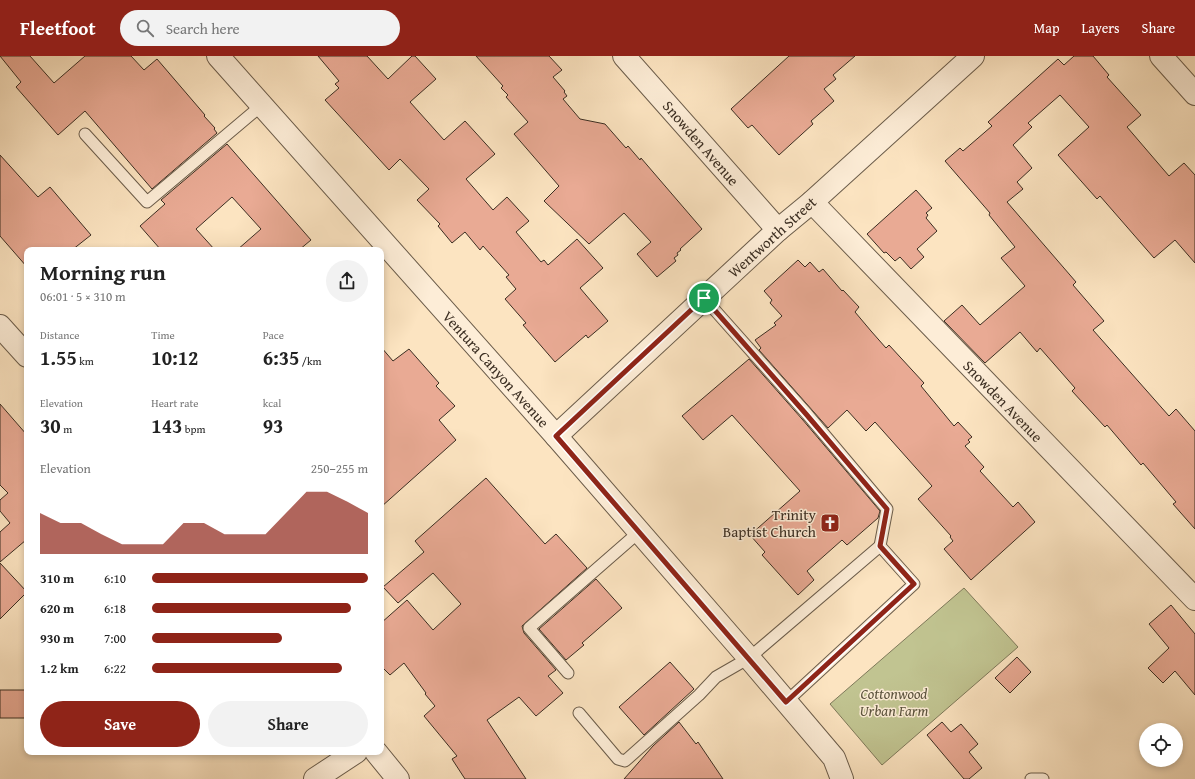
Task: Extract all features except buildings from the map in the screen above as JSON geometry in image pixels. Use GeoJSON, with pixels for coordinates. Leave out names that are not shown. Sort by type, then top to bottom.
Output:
{"type":"FeatureCollection","features":[{"type":"Feature","properties":{"kind":"street","name":"Ventura Canyon Avenue"},"geometry":{"type":"LineString","coordinates":[[218,56],[556,436],[749,658],[834,758],[842,779]]}},
{"type":"Feature","properties":{"kind":"street","name":"Snowden Avenue"},"geometry":{"type":"LineString","coordinates":[[624,56],[778,230]]}},
{"type":"Feature","properties":{"kind":"street","name":"Wentworth Street"},"geometry":{"type":"LineString","coordinates":[[556,436],[778,230],[812,202],[973,56]]}},
{"type":"Feature","properties":{"kind":"street"},"geometry":{"type":"LineString","coordinates":[[1161,56],[1195,94]]}},
{"type":"Feature","properties":{"kind":"street","name":"Snowden Avenue"},"geometry":{"type":"LineString","coordinates":[[812,202],[1195,600]]}},
{"type":"Feature","properties":{"kind":"street"},"geometry":{"type":"LineString","coordinates":[[0,326],[24,353]]}},
{"type":"Feature","properties":{"kind":"street"},"geometry":{"type":"LineString","coordinates":[[314,779],[351,755]]}},
{"type":"Feature","properties":{"kind":"street"},"geometry":{"type":"LineString","coordinates":[[378,755],[398,779]]}},
{"type":"Feature","properties":{"kind":"street"},"geometry":{"type":"LineString","coordinates":[[834,758],[853,779]]}},
{"type":"Feature","properties":{"kind":"lane"},"geometry":{"type":"LineString","coordinates":[[85,134],[148,202],[262,105]]}},
{"type":"Feature","properties":{"kind":"lane"},"geometry":{"type":"LineString","coordinates":[[579,713],[618,759],[625,761],[699,695],[716,677],[749,658],[880,546],[887,509],[704,298]]}},
{"type":"Feature","properties":{"kind":"lane"},"geometry":{"type":"LineString","coordinates":[[568,673],[529,628],[639,532]]}},
{"type":"Feature","properties":{"kind":"lane"},"geometry":{"type":"LineString","coordinates":[[786,702],[914,584],[880,546]]}},
{"type":"Feature","properties":{"kind":"lane"},"geometry":{"type":"LineString","coordinates":[[1031,779],[1043,779]]}},
{"type":"Feature","properties":{"kind":"green space","name":"Cottonwood Urban Farm"},"geometry":{"type":"Polygon","coordinates":[[[964,588],[1018,647],[882,765],[830,704],[964,588]]]}},
{"type":"Feature","properties":{"kind":"place","name":"Trinity Baptist Church"},"geometry":{"type":"Point","coordinates":[830,523]}},
{"type":"Feature","properties":{"kind":"route"},"geometry":{"type":"LineString","coordinates":[[704,298],[887,509],[880,546],[914,584],[786,702],[556,436],[704,298]]}}]}
